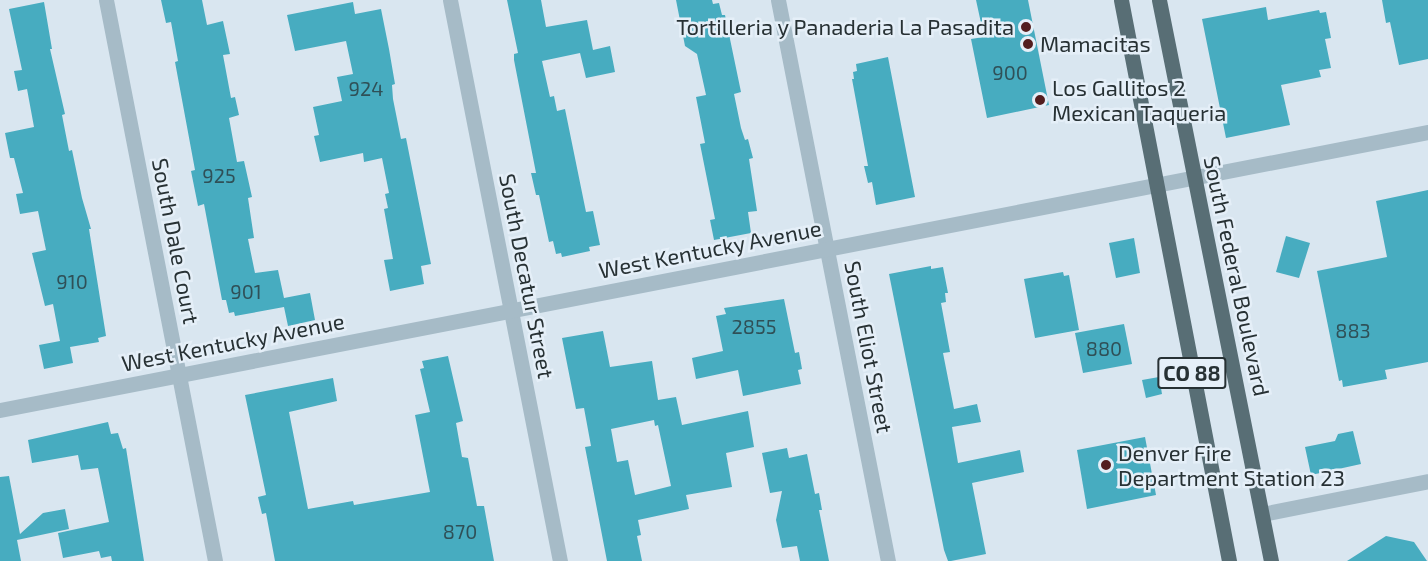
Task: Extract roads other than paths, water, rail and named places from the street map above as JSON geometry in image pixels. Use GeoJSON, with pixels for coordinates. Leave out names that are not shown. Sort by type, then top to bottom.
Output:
{"type":"FeatureCollection","features":[{"type":"Feature","properties":{"kind":"main road","name":"CO 88"},"geometry":{"type":"LineString","coordinates":[[1120,0],[1229,561]]}},
{"type":"Feature","properties":{"kind":"main road","name":"South Federal Boulevard"},"geometry":{"type":"LineString","coordinates":[[1159,0],[1271,561]]}},
{"type":"Feature","properties":{"kind":"street","name":"South Dale Court"},"geometry":{"type":"LineString","coordinates":[[106,0],[215,561]]}},
{"type":"Feature","properties":{"kind":"street","name":"South Decatur Street"},"geometry":{"type":"LineString","coordinates":[[450,0],[560,561]]}},
{"type":"Feature","properties":{"kind":"street","name":"South Eliot Street"},"geometry":{"type":"LineString","coordinates":[[778,0],[888,561]]}},
{"type":"Feature","properties":{"kind":"street","name":"West Kentucky Avenue"},"geometry":{"type":"LineString","coordinates":[[0,410],[1428,132]]}},
{"type":"Feature","properties":{"kind":"street"},"geometry":{"type":"LineString","coordinates":[[1262,514],[1428,481]]}},
{"type":"Feature","properties":{"kind":"place","name":"Tortilleria y Panaderia La Pasadita"},"geometry":{"type":"Point","coordinates":[1026,27]}},
{"type":"Feature","properties":{"kind":"place","name":"Mamacitas"},"geometry":{"type":"Point","coordinates":[1028,44]}},
{"type":"Feature","properties":{"kind":"place","name":"Los Gallitos 2 Mexican Taqueria"},"geometry":{"type":"Point","coordinates":[1040,100]}},
{"type":"Feature","properties":{"kind":"place","name":"Denver Fire Department Station 23"},"geometry":{"type":"Point","coordinates":[1106,465]}}]}
